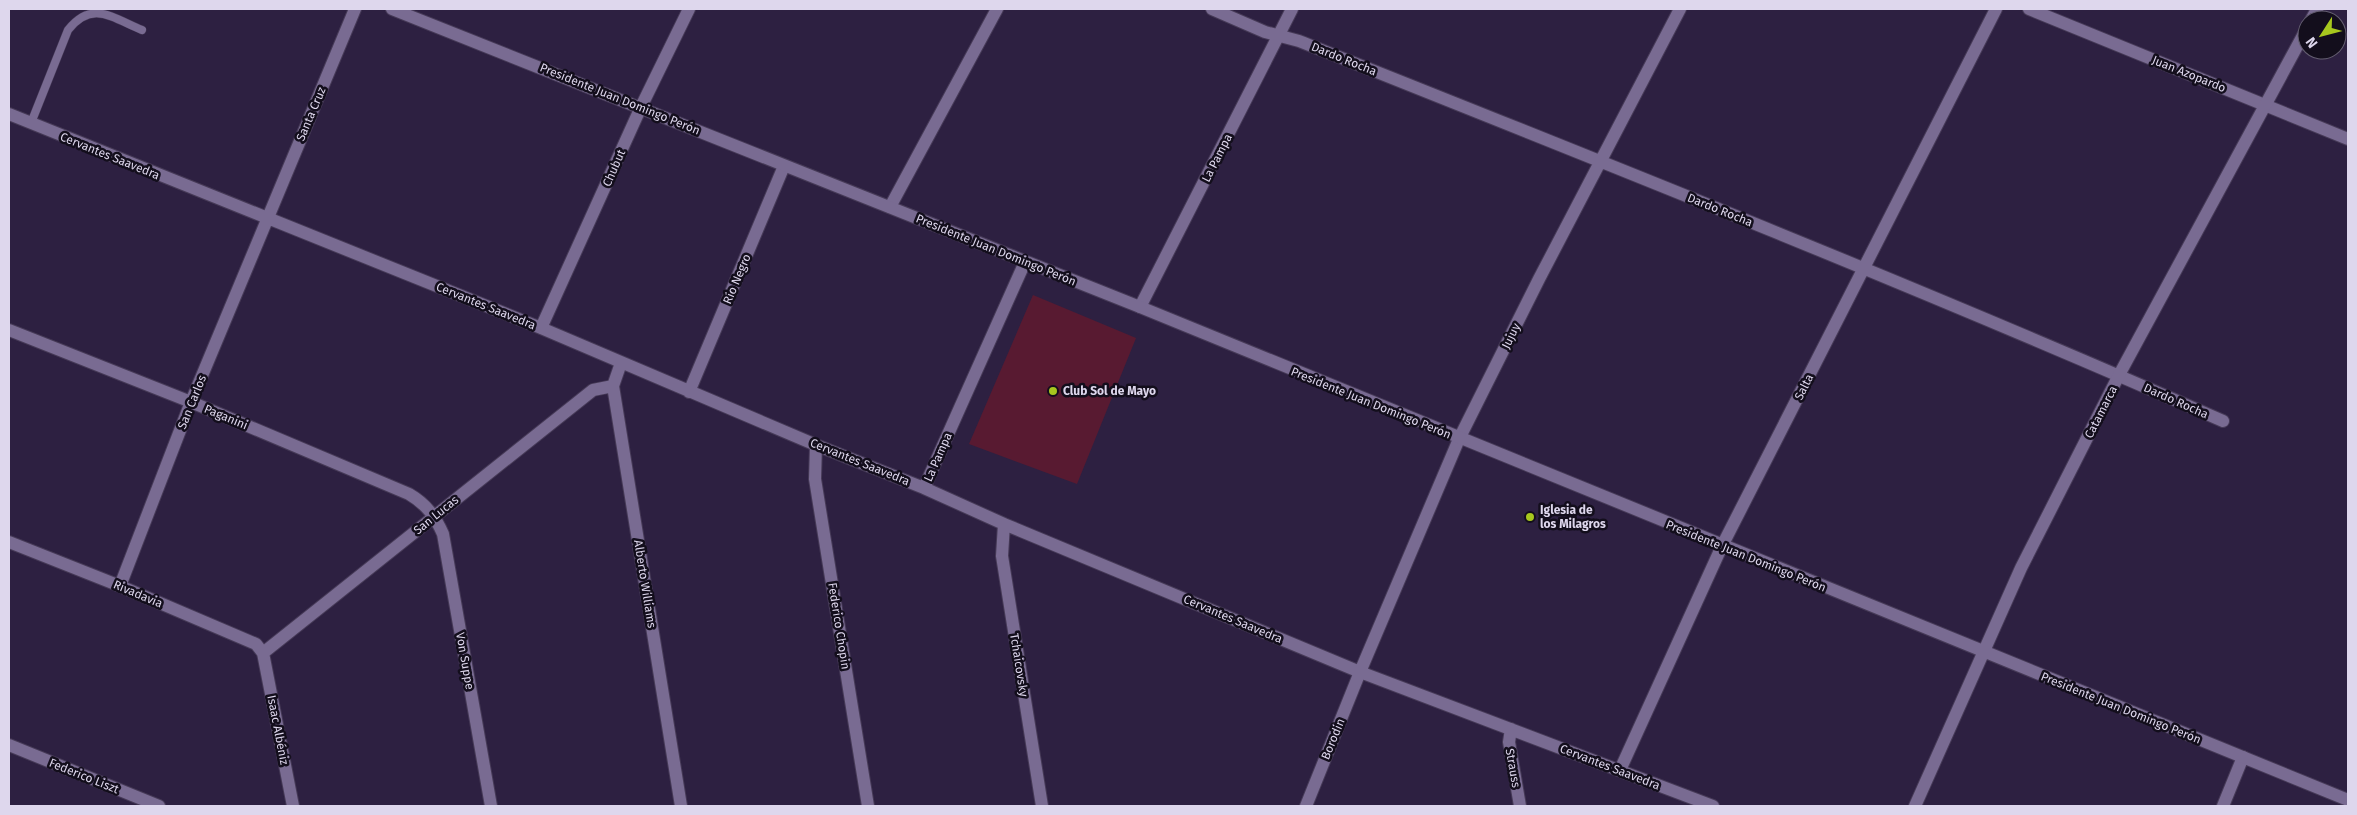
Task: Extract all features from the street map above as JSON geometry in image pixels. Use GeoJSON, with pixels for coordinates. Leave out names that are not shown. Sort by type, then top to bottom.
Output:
{"type":"FeatureCollection","features":[{"type":"Feature","properties":{"kind":"street","name":"Santa Cruz"},"geometry":{"type":"LineString","coordinates":[[267,219],[355,9]]}},
{"type":"Feature","properties":{"kind":"street","name":"Presidente Juan Domingo Perón"},"geometry":{"type":"LineString","coordinates":[[392,9],[1140,308],[2348,800]]}},
{"type":"Feature","properties":{"kind":"street","name":"Chubut"},"geometry":{"type":"LineString","coordinates":[[541,328],[641,107],[689,9]]}},
{"type":"Feature","properties":{"kind":"street"},"geometry":{"type":"LineString","coordinates":[[890,207],[997,9]]}},
{"type":"Feature","properties":{"kind":"street","name":"Dardo Rocha"},"geometry":{"type":"LineString","coordinates":[[1212,9],[1266,32],[1299,41],[1602,161],[1864,269],[2223,421]]}},
{"type":"Feature","properties":{"kind":"street","name":"La Pampa"},"geometry":{"type":"LineString","coordinates":[[1140,308],[1280,36],[1292,9]]}},
{"type":"Feature","properties":{"kind":"street","name":"Jujuy"},"geometry":{"type":"LineString","coordinates":[[1360,672],[1459,439],[1539,279],[1680,9]]}},
{"type":"Feature","properties":{"kind":"street","name":"Salta"},"geometry":{"type":"LineString","coordinates":[[1620,770],[1722,546],[1996,9]]}},
{"type":"Feature","properties":{"kind":"street","name":"Juan Azopardo"},"geometry":{"type":"LineString","coordinates":[[2029,9],[2348,139]]}},
{"type":"Feature","properties":{"kind":"street","name":"Catamarca"},"geometry":{"type":"LineString","coordinates":[[1916,806],[1982,652],[2021,568],[2119,376],[2297,47]]}},
{"type":"Feature","properties":{"kind":"street","name":"Cervantes Saavedra"},"geometry":{"type":"LineString","coordinates":[[9,114],[541,328],[689,392],[924,488],[1004,524],[1360,672],[1713,806]]}},
{"type":"Feature","properties":{"kind":"street","name":"Río Negro"},"geometry":{"type":"LineString","coordinates":[[689,392],[784,166]]}},
{"type":"Feature","properties":{"kind":"street","name":"San Carlos"},"geometry":{"type":"LineString","coordinates":[[120,586],[191,402],[267,219]]}},
{"type":"Feature","properties":{"kind":"street","name":"La Pampa"},"geometry":{"type":"LineString","coordinates":[[924,488],[1025,262]]}},
{"type":"Feature","properties":{"kind":"street","name":"Paganini"},"geometry":{"type":"LineString","coordinates":[[9,330],[191,402],[409,494],[421,501],[435,517]]}},
{"type":"Feature","properties":{"kind":"street","name":"Alberto Williams"},"geometry":{"type":"LineString","coordinates":[[621,363],[613,386],[681,806]]}},
{"type":"Feature","properties":{"kind":"street","name":"San Lucas"},"geometry":{"type":"LineString","coordinates":[[263,653],[593,390],[613,386]]}},
{"type":"Feature","properties":{"kind":"street","name":"Federico Chopin"},"geometry":{"type":"LineString","coordinates":[[816,445],[815,479],[868,806]]}},
{"type":"Feature","properties":{"kind":"street","name":"Von Suppe"},"geometry":{"type":"LineString","coordinates":[[435,517],[443,534],[491,806]]}},
{"type":"Feature","properties":{"kind":"street","name":"Tchaicovsky"},"geometry":{"type":"LineString","coordinates":[[1004,524],[1002,556],[1042,806]]}},
{"type":"Feature","properties":{"kind":"street","name":"Rivadavia"},"geometry":{"type":"LineString","coordinates":[[9,542],[120,586],[256,644],[263,653]]}},
{"type":"Feature","properties":{"kind":"street","name":"Isaac Albéniz"},"geometry":{"type":"LineString","coordinates":[[263,653],[293,806]]}},
{"type":"Feature","properties":{"kind":"street","name":"Borodin"},"geometry":{"type":"LineString","coordinates":[[1306,806],[1360,672]]}},
{"type":"Feature","properties":{"kind":"street","name":"Strauss"},"geometry":{"type":"LineString","coordinates":[[1511,729],[1509,742],[1520,806]]}},
{"type":"Feature","properties":{"kind":"street","name":"Federico Liszt"},"geometry":{"type":"LineString","coordinates":[[9,745],[158,806]]}},
{"type":"Feature","properties":{"kind":"street"},"geometry":{"type":"LineString","coordinates":[[2223,806],[2243,757]]}},
{"type":"Feature","properties":{"kind":"lane"},"geometry":{"type":"LineString","coordinates":[[31,123],[68,30],[76,19],[88,13],[104,13],[142,30]]}},
{"type":"Feature","properties":{"kind":"shaded area","name":"Club Sol de Mayo"},"geometry":{"type":"Polygon","coordinates":[[[1033,295],[1136,338],[1077,484],[969,444],[1033,295]]]}},
{"type":"Feature","properties":{"kind":"place","name":"Club Sol de Mayo"},"geometry":{"type":"Point","coordinates":[1053,391]}},
{"type":"Feature","properties":{"kind":"place","name":"Iglesia de los Milagros"},"geometry":{"type":"Point","coordinates":[1530,517]}}]}
